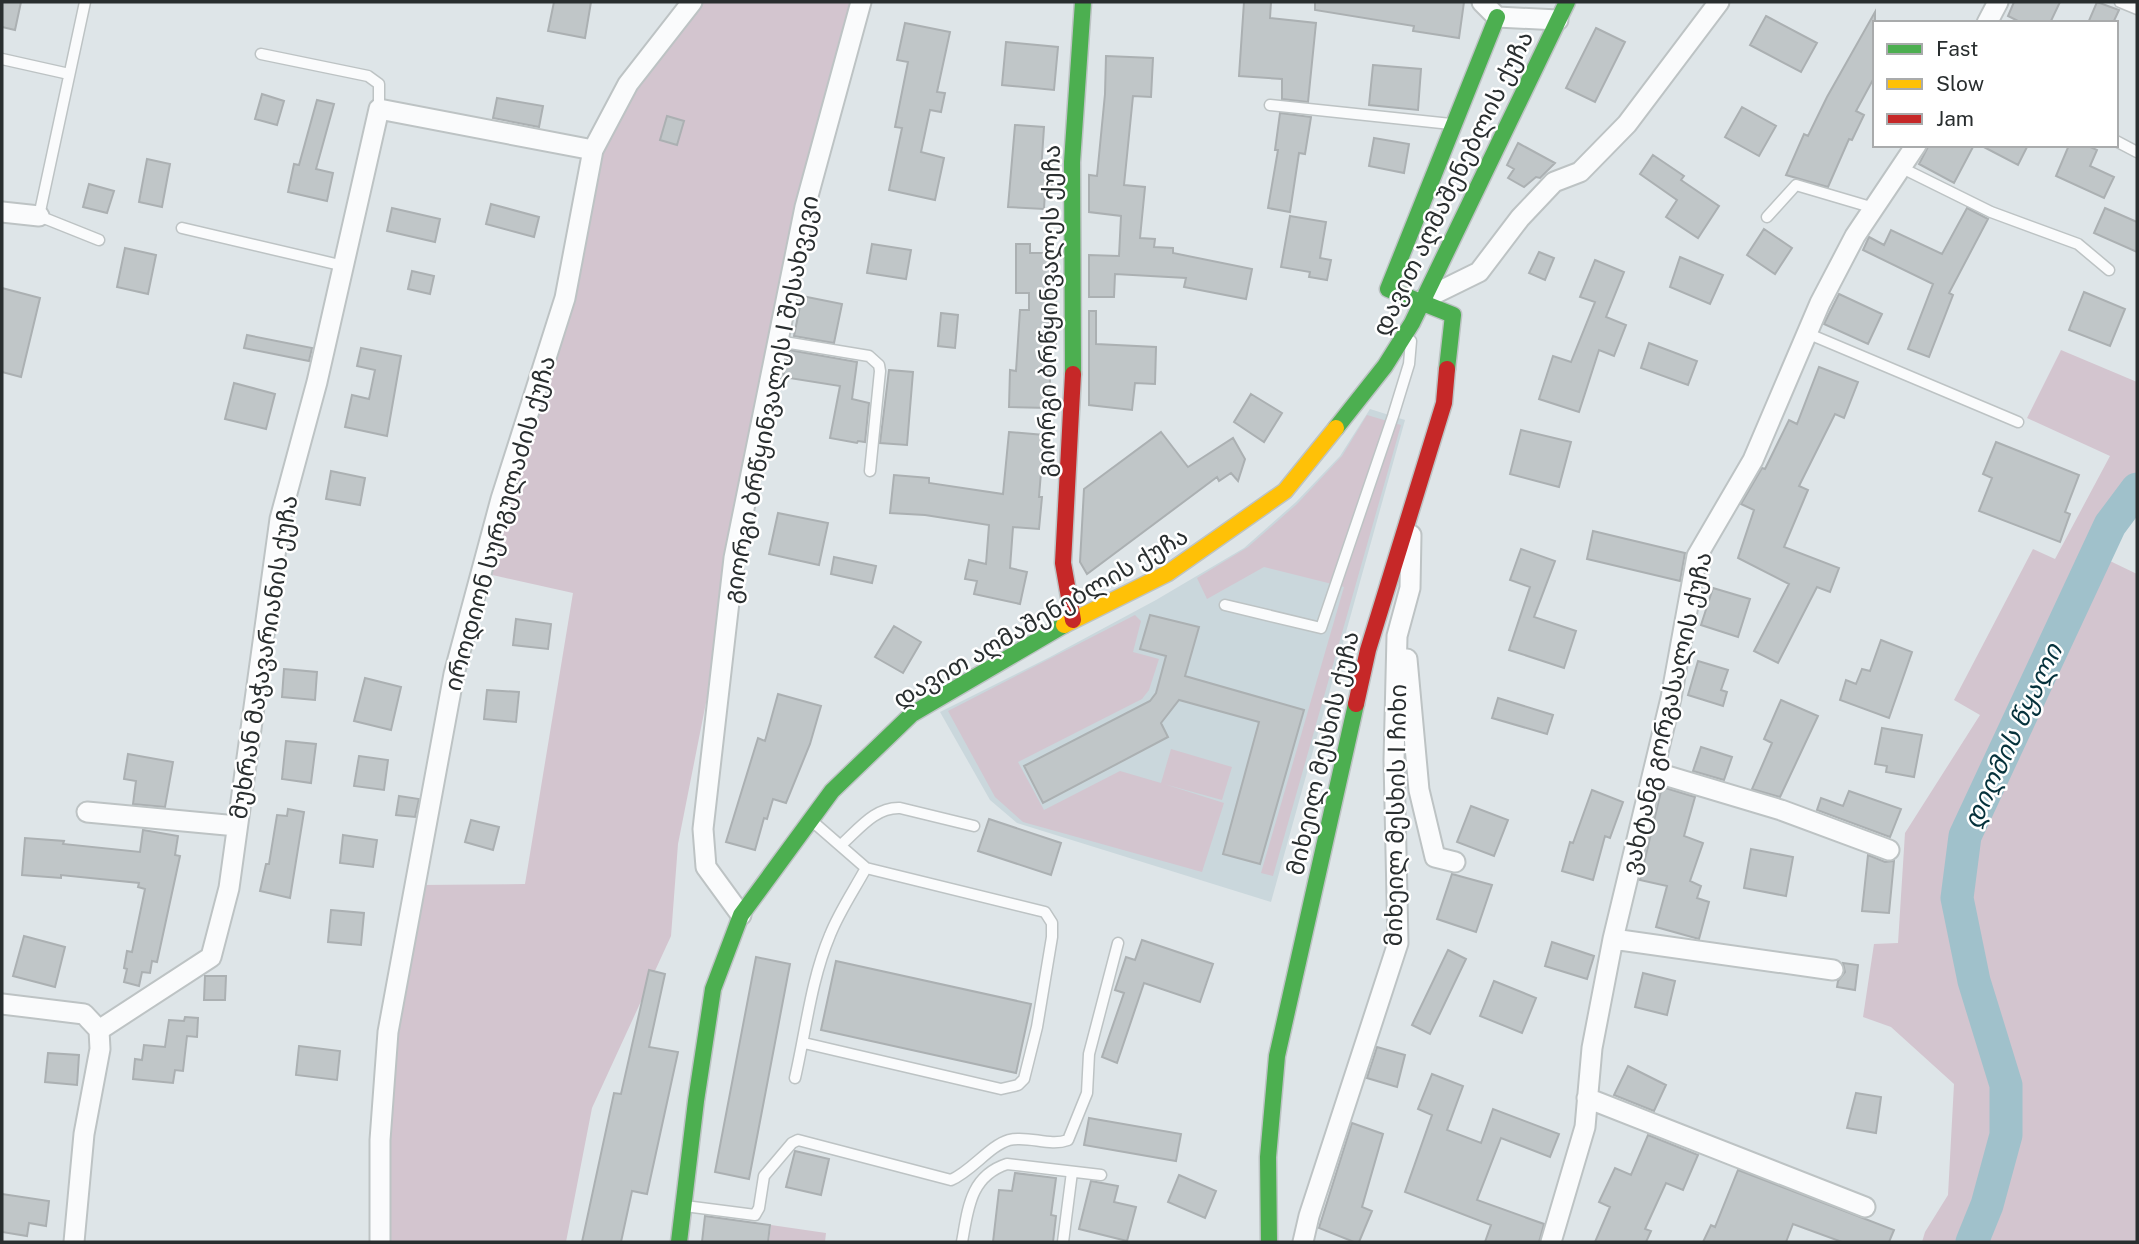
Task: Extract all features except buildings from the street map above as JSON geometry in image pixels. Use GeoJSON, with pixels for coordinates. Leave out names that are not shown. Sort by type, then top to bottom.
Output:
{"type":"FeatureCollection","features":[{"type":"Feature","properties":{"kind":"street","name":"იროდიონ სურგულაძის ქუჩა"},"geometry":{"type":"LineString","coordinates":[[380,1242],[380,1140],[388,1032],[454,674],[501,499],[565,298],[593,150],[628,84],[692,2]]}},
{"type":"Feature","properties":{"kind":"street","name":"გიორგი ბრწყინვალეს I შესახვევი"},"geometry":{"type":"LineString","coordinates":[[741,915],[706,867],[703,829],[734,558],[805,207],[861,2]]}},
{"type":"Feature","properties":{"kind":"street","name":"გიორგი ბრწყინვალეს ქუჩა"},"geometry":{"type":"LineString","coordinates":[[1073,620],[1063,563],[1073,400],[1072,162],[1083,2]]}},
{"type":"Feature","properties":{"kind":"street"},"geometry":{"type":"LineString","coordinates":[[1482,2],[1497,17],[1558,20]]}},
{"type":"Feature","properties":{"kind":"street","name":"დავით აღმაშენებლის ქუჩა"},"geometry":{"type":"LineString","coordinates":[[679,1242],[713,989],[741,915],[832,791],[912,714],[1073,620],[1168,573],[1285,491],[1385,366],[1412,323],[1567,2]]}},
{"type":"Feature","properties":{"kind":"street"},"geometry":{"type":"LineString","coordinates":[[1497,17],[1388,289],[1421,301],[1479,272],[1520,218],[1555,183],[1580,172],[1627,124],[1719,2]]}},
{"type":"Feature","properties":{"kind":"street"},"geometry":{"type":"LineString","coordinates":[[1988,21],[1998,2]]}},
{"type":"Feature","properties":{"kind":"street"},"geometry":{"type":"LineString","coordinates":[[379,109],[593,150]]}},
{"type":"Feature","properties":{"kind":"street","name":"მუხრან მაჭავარიანის ქუჩა"},"geometry":{"type":"LineString","coordinates":[[99,1030],[211,957],[229,888],[280,519],[317,382],[379,109]]}},
{"type":"Feature","properties":{"kind":"street","name":"ვახტანგ გორგასალის ქუჩა"},"geometry":{"type":"LineString","coordinates":[[1550,1242],[1585,1127],[1592,1048],[1613,939],[1671,698],[1697,556],[1754,460],[1820,303],[1855,236],[1915,147]]}},
{"type":"Feature","properties":{"kind":"street"},"geometry":{"type":"LineString","coordinates":[[2,212],[39,216]]}},
{"type":"Feature","properties":{"kind":"street","name":"მიხეილ მესხის ქუჩა"},"geometry":{"type":"LineString","coordinates":[[1269,1242],[1268,1157],[1277,1056],[1368,650],[1444,404],[1453,315],[1421,301]]}},
{"type":"Feature","properties":{"kind":"street","name":"მიხეილ მესხის I ჩიხი"},"geometry":{"type":"LineString","coordinates":[[1303,1242],[1309,1216],[1398,943],[1394,760],[1397,636],[1410,588],[1412,501]]}},
{"type":"Feature","properties":{"kind":"street"},"geometry":{"type":"LineString","coordinates":[[1410,588],[1407,661],[1419,790],[1434,857],[1455,862]]}},
{"type":"Feature","properties":{"kind":"street"},"geometry":{"type":"LineString","coordinates":[[1654,772],[1781,810],[1889,850]]}},
{"type":"Feature","properties":{"kind":"street"},"geometry":{"type":"LineString","coordinates":[[87,812],[237,826]]}},
{"type":"Feature","properties":{"kind":"street"},"geometry":{"type":"LineString","coordinates":[[1613,939],[1833,970]]}},
{"type":"Feature","properties":{"kind":"street"},"geometry":{"type":"LineString","coordinates":[[2,1004],[85,1014],[99,1030],[100,1049],[84,1135],[74,1242]]}},
{"type":"Feature","properties":{"kind":"street"},"geometry":{"type":"LineString","coordinates":[[1587,1098],[1865,1207]]}},
{"type":"Feature","properties":{"kind":"lane"},"geometry":{"type":"LineString","coordinates":[[85,2],[39,216],[99,240]]}},
{"type":"Feature","properties":{"kind":"lane"},"geometry":{"type":"LineString","coordinates":[[2120,2],[2137,9]]}},
{"type":"Feature","properties":{"kind":"lane"},"geometry":{"type":"LineString","coordinates":[[261,54],[368,76],[379,85],[379,109]]}},
{"type":"Feature","properties":{"kind":"lane"},"geometry":{"type":"LineString","coordinates":[[2,59],[69,74]]}},
{"type":"Feature","properties":{"kind":"lane"},"geometry":{"type":"LineString","coordinates":[[1270,105],[1455,124]]}},
{"type":"Feature","properties":{"kind":"lane"},"geometry":{"type":"LineString","coordinates":[[2118,142],[2137,152]]}},
{"type":"Feature","properties":{"kind":"lane"},"geometry":{"type":"LineString","coordinates":[[1902,168],[1991,212],[2078,244],[2109,270]]}},
{"type":"Feature","properties":{"kind":"lane"},"geometry":{"type":"LineString","coordinates":[[1767,216],[1796,185],[1875,208]]}},
{"type":"Feature","properties":{"kind":"lane"},"geometry":{"type":"LineString","coordinates":[[182,228],[344,266]]}},
{"type":"Feature","properties":{"kind":"lane"},"geometry":{"type":"LineString","coordinates":[[1225,605],[1321,628],[1409,364],[1412,323]]}},
{"type":"Feature","properties":{"kind":"lane"},"geometry":{"type":"LineString","coordinates":[[1809,334],[2018,422]]}},
{"type":"Feature","properties":{"kind":"lane"},"geometry":{"type":"LineString","coordinates":[[778,341],[869,356],[879,365],[870,471]]}},
{"type":"Feature","properties":{"kind":"lane"},"geometry":{"type":"LineString","coordinates":[[841,845],[880,810],[889,807],[974,826]]}},
{"type":"Feature","properties":{"kind":"lane"},"geometry":{"type":"LineString","coordinates":[[804,1043],[1001,1089],[1010,1088],[1024,1079],[1037,1027],[1052,937],[1052,923],[1045,912],[866,868],[812,820]]}},
{"type":"Feature","properties":{"kind":"lane"},"geometry":{"type":"LineString","coordinates":[[795,1078],[804,1043],[808,1007],[830,935],[866,868]]}},
{"type":"Feature","properties":{"kind":"lane"},"geometry":{"type":"LineString","coordinates":[[684,1206],[755,1215],[759,1208],[764,1176],[792,1143],[798,1140],[951,1180],[964,1174],[1000,1144],[1008,1141],[1058,1143],[1069,1140],[1087,1093],[1089,1054],[1118,943]]}},
{"type":"Feature","properties":{"kind":"lane"},"geometry":{"type":"LineString","coordinates":[[962,1242],[971,1197],[982,1180],[995,1168],[1007,1164],[1101,1175]]}},
{"type":"Feature","properties":{"kind":"lane"},"geometry":{"type":"LineString","coordinates":[[1063,1242],[1072,1172]]}},
{"type":"Feature","properties":{"kind":"shaded area"},"geometry":{"type":"Polygon","coordinates":[[[704,2],[856,2],[816,147],[678,844],[671,936],[592,1108],[566,1242],[378,1242],[388,1029],[419,885],[525,884],[573,593],[488,574],[616,101],[704,2]]]}},
{"type":"Feature","properties":{"kind":"shaded area"},"geometry":{"type":"Polygon","coordinates":[[[2061,350],[2137,382],[2137,514],[2122,533],[2110,561],[2137,574],[2137,1242],[1922,1242],[1925,1232],[1948,1195],[1954,1084],[1891,1027],[1863,1017],[1874,944],[1898,943],[1905,833],[1980,715],[1954,700],[2033,549],[2055,559],[2110,456],[2027,418],[2061,350]]]}},
{"type":"Feature","properties":{"kind":"shaded area"},"geometry":{"type":"Polygon","coordinates":[[[1370,409],[1405,420],[1271,902],[1017,823],[990,800],[940,712],[1156,600],[1244,548],[1296,502],[1340,456],[1370,409]]]}},
{"type":"Feature","properties":{"kind":"shaded area"},"geometry":{"type":"Polygon","coordinates":[[[1367,415],[1401,425],[1273,876],[1261,873],[1344,587],[1264,567],[1207,599],[1197,578],[1248,547],[1297,504],[1342,456],[1367,415]]]}},
{"type":"Feature","properties":{"kind":"shaded area"},"geometry":{"type":"Polygon","coordinates":[[[1135,615],[1141,621],[1133,652],[1159,659],[1149,690],[1142,699],[1018,762],[1044,810],[1120,771],[1161,783],[1171,749],[1232,767],[1222,800],[1164,784],[1224,803],[1202,872],[1023,822],[995,797],[948,711],[1135,615]]]}},
{"type":"Feature","properties":{"kind":"shaded area"},"geometry":{"type":"Polygon","coordinates":[[[771,1225],[826,1233],[825,1242],[769,1242],[771,1225]]]}},
{"type":"Feature","properties":{"kind":"waterway","name":"დიღმის წყალი"},"geometry":{"type":"LineString","coordinates":[[1972,1242],[1987,1205],[2006,1135],[2006,1085],[1974,981],[1957,898],[1965,836],[2110,525],[2137,489]]}},
{"type":"Feature","properties":{"kind":"traffic: fast"},"geometry":{"type":"LineString","coordinates":[[1073,374],[1072,162],[1083,2]]}},
{"type":"Feature","properties":{"kind":"traffic: fast"},"geometry":{"type":"LineString","coordinates":[[1336,428],[1385,366],[1412,323],[1567,2]]}},
{"type":"Feature","properties":{"kind":"traffic: fast"},"geometry":{"type":"LineString","coordinates":[[1447,369],[1453,315],[1388,289],[1497,17]]}},
{"type":"Feature","properties":{"kind":"traffic: fast"},"geometry":{"type":"LineString","coordinates":[[679,1242],[713,989],[741,915],[832,791],[912,714],[1064,625]]}},
{"type":"Feature","properties":{"kind":"traffic: fast"},"geometry":{"type":"LineString","coordinates":[[1269,1242],[1268,1157],[1277,1056],[1356,704]]}},
{"type":"Feature","properties":{"kind":"traffic: slow"},"geometry":{"type":"LineString","coordinates":[[1064,625],[1168,573],[1285,491],[1336,428]]}},
{"type":"Feature","properties":{"kind":"traffic: jam"},"geometry":{"type":"LineString","coordinates":[[1356,704],[1368,650],[1444,403],[1447,369]]}},
{"type":"Feature","properties":{"kind":"traffic: jam"},"geometry":{"type":"LineString","coordinates":[[1073,374],[1063,563],[1073,620]]}}]}
